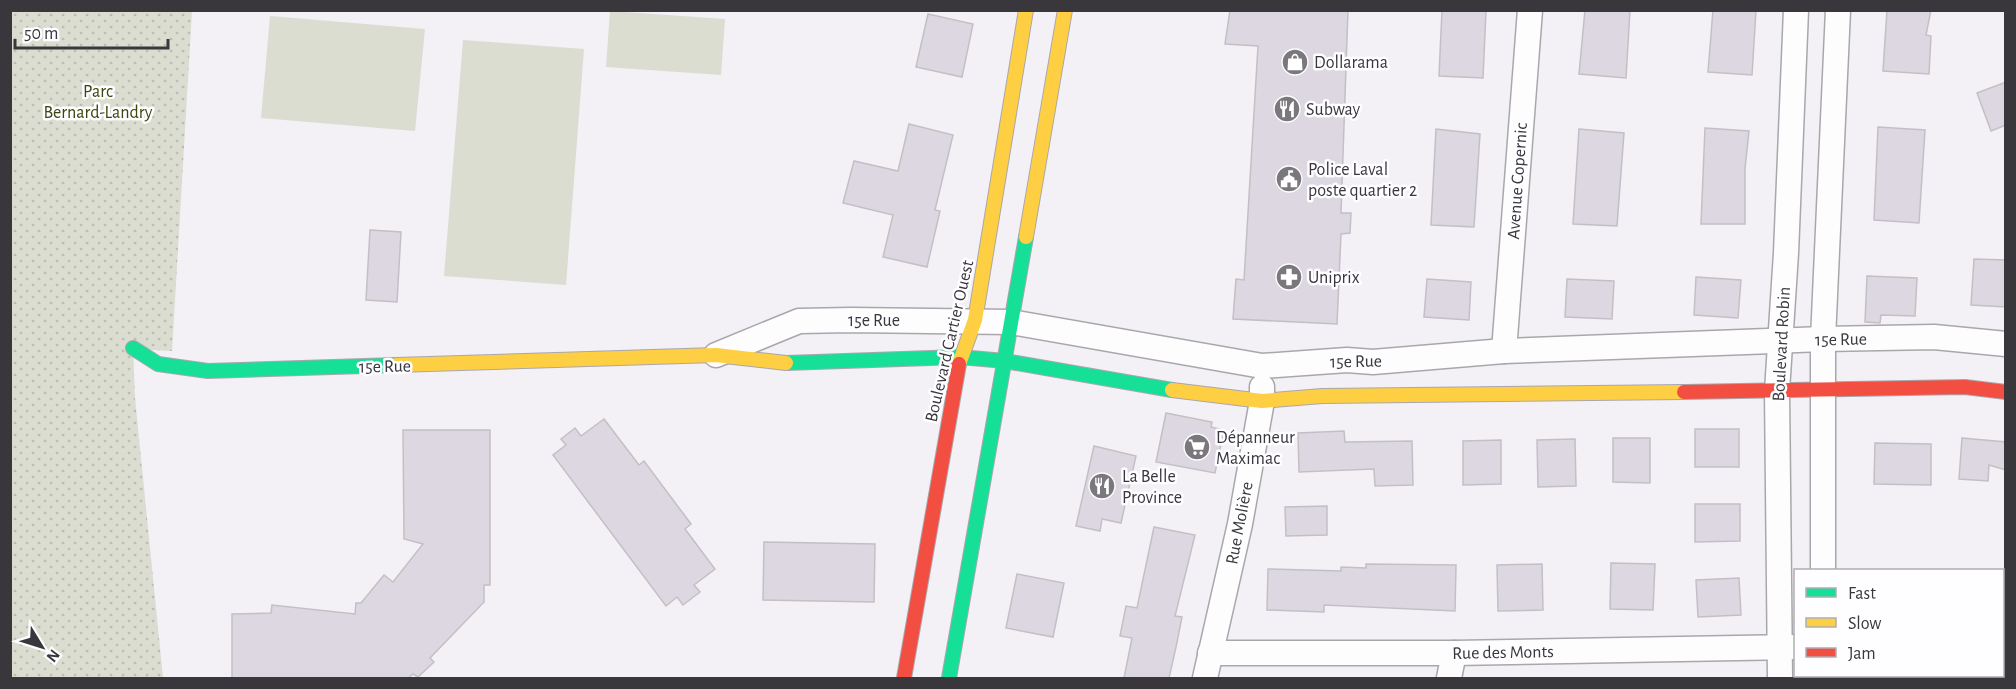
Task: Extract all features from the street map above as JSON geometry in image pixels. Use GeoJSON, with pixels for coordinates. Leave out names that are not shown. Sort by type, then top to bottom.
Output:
{"type":"FeatureCollection","features":[{"type":"Feature","properties":{"kind":"street","name":"Boulevard Cartier Ouest"},"geometry":{"type":"LineString","coordinates":[[904,678],[960,357],[975,320],[1026,10]]}},
{"type":"Feature","properties":{"kind":"street"},"geometry":{"type":"LineString","coordinates":[[950,678],[1065,10]]}},
{"type":"Feature","properties":{"kind":"street","name":"Avenue Copernic"},"geometry":{"type":"LineString","coordinates":[[1504,351],[1530,10]]}},
{"type":"Feature","properties":{"kind":"street","name":"Boulevard Robin"},"geometry":{"type":"LineString","coordinates":[[1780,678],[1787,648],[1777,392],[1796,10]]}},
{"type":"Feature","properties":{"kind":"street"},"geometry":{"type":"LineString","coordinates":[[1822,569],[1825,391],[1823,339],[1838,10]]}},
{"type":"Feature","properties":{"kind":"street","name":"15e Rue"},"geometry":{"type":"LineString","coordinates":[[716,355],[799,321],[975,320],[1011,322],[1199,353],[1262,366],[1347,360],[1373,362],[1504,351],[1823,339],[1934,338],[2006,344]]}},
{"type":"Feature","properties":{"kind":"street","name":"15e Rue"},"geometry":{"type":"LineString","coordinates":[[133,348],[144,360],[173,368],[208,371],[716,355],[777,363],[960,357],[1005,361],[1160,388],[1262,401],[1322,396],[1777,392],[1965,387],[2006,392]]}},
{"type":"Feature","properties":{"kind":"street","name":"Rue Molière"},"geometry":{"type":"LineString","coordinates":[[1205,678],[1240,524],[1262,401],[1262,366]]}},
{"type":"Feature","properties":{"kind":"street","name":"Rue des Monts"},"geometry":{"type":"LineString","coordinates":[[1210,653],[1454,653],[1787,648]]}},
{"type":"Feature","properties":{"kind":"street"},"geometry":{"type":"LineString","coordinates":[[1449,678],[1454,653]]}},
{"type":"Feature","properties":{"kind":"green space","name":"Parc Bernard-Landry"},"geometry":{"type":"Polygon","coordinates":[[[10,11],[192,11],[172,351],[133,349],[135,398],[163,678],[11,678],[10,11]]]}},
{"type":"Feature","properties":{"kind":"green space"},"geometry":{"type":"Polygon","coordinates":[[[610,11],[725,19],[721,75],[606,67],[610,11]]]}},
{"type":"Feature","properties":{"kind":"green space"},"geometry":{"type":"Polygon","coordinates":[[[270,16],[425,29],[415,131],[261,118],[270,16]]]}},
{"type":"Feature","properties":{"kind":"green space"},"geometry":{"type":"Polygon","coordinates":[[[463,40],[584,49],[566,285],[444,276],[463,40]]]}},
{"type":"Feature","properties":{"kind":"building"},"geometry":{"type":"Polygon","coordinates":[[[1230,10],[1348,10],[1341,213],[1351,213],[1350,233],[1341,234],[1337,324],[1233,319],[1236,279],[1244,280],[1258,46],[1225,44],[1230,10]]]}},
{"type":"Feature","properties":{"kind":"building"},"geometry":{"type":"Polygon","coordinates":[[[1442,10],[1486,10],[1483,78],[1439,76],[1442,10]]]}},
{"type":"Feature","properties":{"kind":"building"},"geometry":{"type":"Polygon","coordinates":[[[1585,10],[1630,10],[1626,78],[1579,74],[1585,10]]]}},
{"type":"Feature","properties":{"kind":"building"},"geometry":{"type":"Polygon","coordinates":[[[1713,10],[1756,10],[1752,75],[1708,72],[1713,10]]]}},
{"type":"Feature","properties":{"kind":"building"},"geometry":{"type":"Polygon","coordinates":[[[1887,10],[1931,10],[1926,35],[1931,36],[1929,74],[1883,71],[1887,10]]]}},
{"type":"Feature","properties":{"kind":"building"},"geometry":{"type":"Polygon","coordinates":[[[928,14],[973,24],[962,77],[916,67],[928,14]]]}},
{"type":"Feature","properties":{"kind":"building"},"geometry":{"type":"Polygon","coordinates":[[[2006,82],[2006,125],[1991,131],[1977,93],[2006,82]]]}},
{"type":"Feature","properties":{"kind":"building"},"geometry":{"type":"Polygon","coordinates":[[[909,124],[953,135],[935,210],[940,211],[927,267],[883,257],[893,215],[843,203],[854,161],[898,171],[909,124]]]}},
{"type":"Feature","properties":{"kind":"building"},"geometry":{"type":"Polygon","coordinates":[[[1878,127],[1925,130],[1919,223],[1874,220],[1878,127]]]}},
{"type":"Feature","properties":{"kind":"building"},"geometry":{"type":"Polygon","coordinates":[[[1705,128],[1749,131],[1745,169],[1745,224],[1701,224],[1705,128]]]}},
{"type":"Feature","properties":{"kind":"building"},"geometry":{"type":"Polygon","coordinates":[[[1436,129],[1480,134],[1474,227],[1431,225],[1436,129]]]}},
{"type":"Feature","properties":{"kind":"building"},"geometry":{"type":"Polygon","coordinates":[[[1579,129],[1624,133],[1617,226],[1573,224],[1579,129]]]}},
{"type":"Feature","properties":{"kind":"building"},"geometry":{"type":"Polygon","coordinates":[[[370,230],[401,232],[397,302],[366,300],[370,230]]]}},
{"type":"Feature","properties":{"kind":"building"},"geometry":{"type":"Polygon","coordinates":[[[1974,259],[2006,260],[2006,307],[1971,305],[1974,259]]]}},
{"type":"Feature","properties":{"kind":"building"},"geometry":{"type":"Polygon","coordinates":[[[1867,276],[1917,278],[1915,316],[1881,315],[1880,323],[1865,322],[1867,276]]]}},
{"type":"Feature","properties":{"kind":"building"},"geometry":{"type":"Polygon","coordinates":[[[1696,277],[1741,280],[1738,318],[1694,315],[1696,277]]]}},
{"type":"Feature","properties":{"kind":"building"},"geometry":{"type":"Polygon","coordinates":[[[1427,279],[1471,282],[1469,320],[1424,317],[1427,279]]]}},
{"type":"Feature","properties":{"kind":"building"},"geometry":{"type":"Polygon","coordinates":[[[1567,279],[1614,281],[1612,319],[1565,317],[1567,279]]]}},
{"type":"Feature","properties":{"kind":"building"},"geometry":{"type":"Polygon","coordinates":[[[1166,413],[1212,422],[1211,427],[1224,430],[1215,473],[1156,462],[1166,413]]]}},
{"type":"Feature","properties":{"kind":"building"},"geometry":{"type":"Polygon","coordinates":[[[604,419],[639,465],[644,461],[691,524],[685,529],[715,569],[694,585],[700,592],[683,605],[677,597],[666,606],[553,455],[566,445],[561,439],[575,428],[581,436],[604,419]]]}},
{"type":"Feature","properties":{"kind":"building"},"geometry":{"type":"Polygon","coordinates":[[[1695,429],[1739,429],[1739,467],[1695,467],[1695,429]]]}},
{"type":"Feature","properties":{"kind":"building"},"geometry":{"type":"Polygon","coordinates":[[[403,430],[490,430],[490,585],[484,585],[484,602],[430,658],[434,662],[418,677],[413,674],[408,678],[232,678],[232,614],[271,613],[272,605],[355,614],[356,603],[361,603],[384,575],[393,582],[423,544],[404,539],[403,430]]]}},
{"type":"Feature","properties":{"kind":"building"},"geometry":{"type":"Polygon","coordinates":[[[1344,431],[1345,442],[1412,441],[1413,485],[1375,486],[1374,469],[1299,472],[1298,433],[1344,431]]]}},
{"type":"Feature","properties":{"kind":"building"},"geometry":{"type":"Polygon","coordinates":[[[1613,438],[1650,438],[1650,483],[1613,482],[1613,438]]]}},
{"type":"Feature","properties":{"kind":"building"},"geometry":{"type":"Polygon","coordinates":[[[1962,438],[2006,442],[2006,470],[1989,465],[1988,481],[1959,479],[1962,438]]]}},
{"type":"Feature","properties":{"kind":"building"},"geometry":{"type":"Polygon","coordinates":[[[1575,439],[1576,486],[1538,487],[1537,440],[1575,439]]]}},
{"type":"Feature","properties":{"kind":"building"},"geometry":{"type":"Polygon","coordinates":[[[1501,440],[1501,484],[1463,485],[1463,441],[1501,440]]]}},
{"type":"Feature","properties":{"kind":"building"},"geometry":{"type":"Polygon","coordinates":[[[1875,443],[1931,444],[1931,485],[1874,484],[1875,443]]]}},
{"type":"Feature","properties":{"kind":"building"},"geometry":{"type":"Polygon","coordinates":[[[1094,446],[1136,456],[1121,523],[1102,519],[1100,531],[1076,526],[1094,446]]]}},
{"type":"Feature","properties":{"kind":"building"},"geometry":{"type":"Polygon","coordinates":[[[1695,504],[1740,504],[1740,541],[1695,542],[1695,504]]]}},
{"type":"Feature","properties":{"kind":"building"},"geometry":{"type":"Polygon","coordinates":[[[1327,506],[1327,535],[1286,536],[1285,507],[1327,506]]]}},
{"type":"Feature","properties":{"kind":"building"},"geometry":{"type":"Polygon","coordinates":[[[1154,527],[1195,535],[1175,616],[1182,617],[1169,678],[1124,678],[1132,638],[1120,636],[1126,606],[1137,608],[1154,527]]]}},
{"type":"Feature","properties":{"kind":"building"},"geometry":{"type":"Polygon","coordinates":[[[764,542],[875,544],[874,602],[763,600],[764,542]]]}},
{"type":"Feature","properties":{"kind":"building"},"geometry":{"type":"Polygon","coordinates":[[[1611,563],[1655,564],[1653,610],[1610,609],[1611,563]]]}},
{"type":"Feature","properties":{"kind":"building"},"geometry":{"type":"Polygon","coordinates":[[[1366,564],[1456,565],[1455,611],[1324,605],[1324,612],[1267,610],[1268,569],[1341,571],[1341,567],[1366,568],[1366,564]]]}},
{"type":"Feature","properties":{"kind":"building"},"geometry":{"type":"Polygon","coordinates":[[[1542,564],[1543,610],[1498,611],[1497,565],[1542,564]]]}},
{"type":"Feature","properties":{"kind":"building"},"geometry":{"type":"Polygon","coordinates":[[[1017,574],[1064,583],[1053,637],[1006,628],[1017,574]]]}},
{"type":"Feature","properties":{"kind":"building"},"geometry":{"type":"Polygon","coordinates":[[[1739,578],[1741,615],[1698,617],[1696,580],[1739,578]]]}},
{"type":"Feature","properties":{"kind":"traffic: fast"},"geometry":{"type":"LineString","coordinates":[[949,678],[1026,237]]}},
{"type":"Feature","properties":{"kind":"traffic: fast"},"geometry":{"type":"LineString","coordinates":[[133,348],[158,364],[208,371],[396,365]]}},
{"type":"Feature","properties":{"kind":"traffic: fast"},"geometry":{"type":"LineString","coordinates":[[786,363],[960,357],[1005,361],[1172,390]]}},
{"type":"Feature","properties":{"kind":"traffic: slow"},"geometry":{"type":"LineString","coordinates":[[959,364],[975,320],[1026,10]]}},
{"type":"Feature","properties":{"kind":"traffic: slow"},"geometry":{"type":"LineString","coordinates":[[1026,237],[1065,10]]}},
{"type":"Feature","properties":{"kind":"traffic: slow"},"geometry":{"type":"LineString","coordinates":[[396,365],[716,355],[786,363]]}},
{"type":"Feature","properties":{"kind":"traffic: slow"},"geometry":{"type":"LineString","coordinates":[[1172,390],[1262,401],[1322,396],[1684,392]]}},
{"type":"Feature","properties":{"kind":"traffic: jam"},"geometry":{"type":"LineString","coordinates":[[904,678],[959,364]]}},
{"type":"Feature","properties":{"kind":"traffic: jam"},"geometry":{"type":"LineString","coordinates":[[1684,392],[1965,387],[2006,392]]}},
{"type":"Feature","properties":{"kind":"place","name":"Dollarama"},"geometry":{"type":"Point","coordinates":[1295,62]}},
{"type":"Feature","properties":{"kind":"place","name":"Subway"},"geometry":{"type":"Point","coordinates":[1287,109]}},
{"type":"Feature","properties":{"kind":"place","name":"Police Laval poste quartier 2"},"geometry":{"type":"Point","coordinates":[1289,179]}},
{"type":"Feature","properties":{"kind":"place","name":"Uniprix"},"geometry":{"type":"Point","coordinates":[1289,277]}},
{"type":"Feature","properties":{"kind":"place","name":"Dépanneur Maximac"},"geometry":{"type":"Point","coordinates":[1197,447]}},
{"type":"Feature","properties":{"kind":"place","name":"La Belle Province"},"geometry":{"type":"Point","coordinates":[1102,486]}}]}
